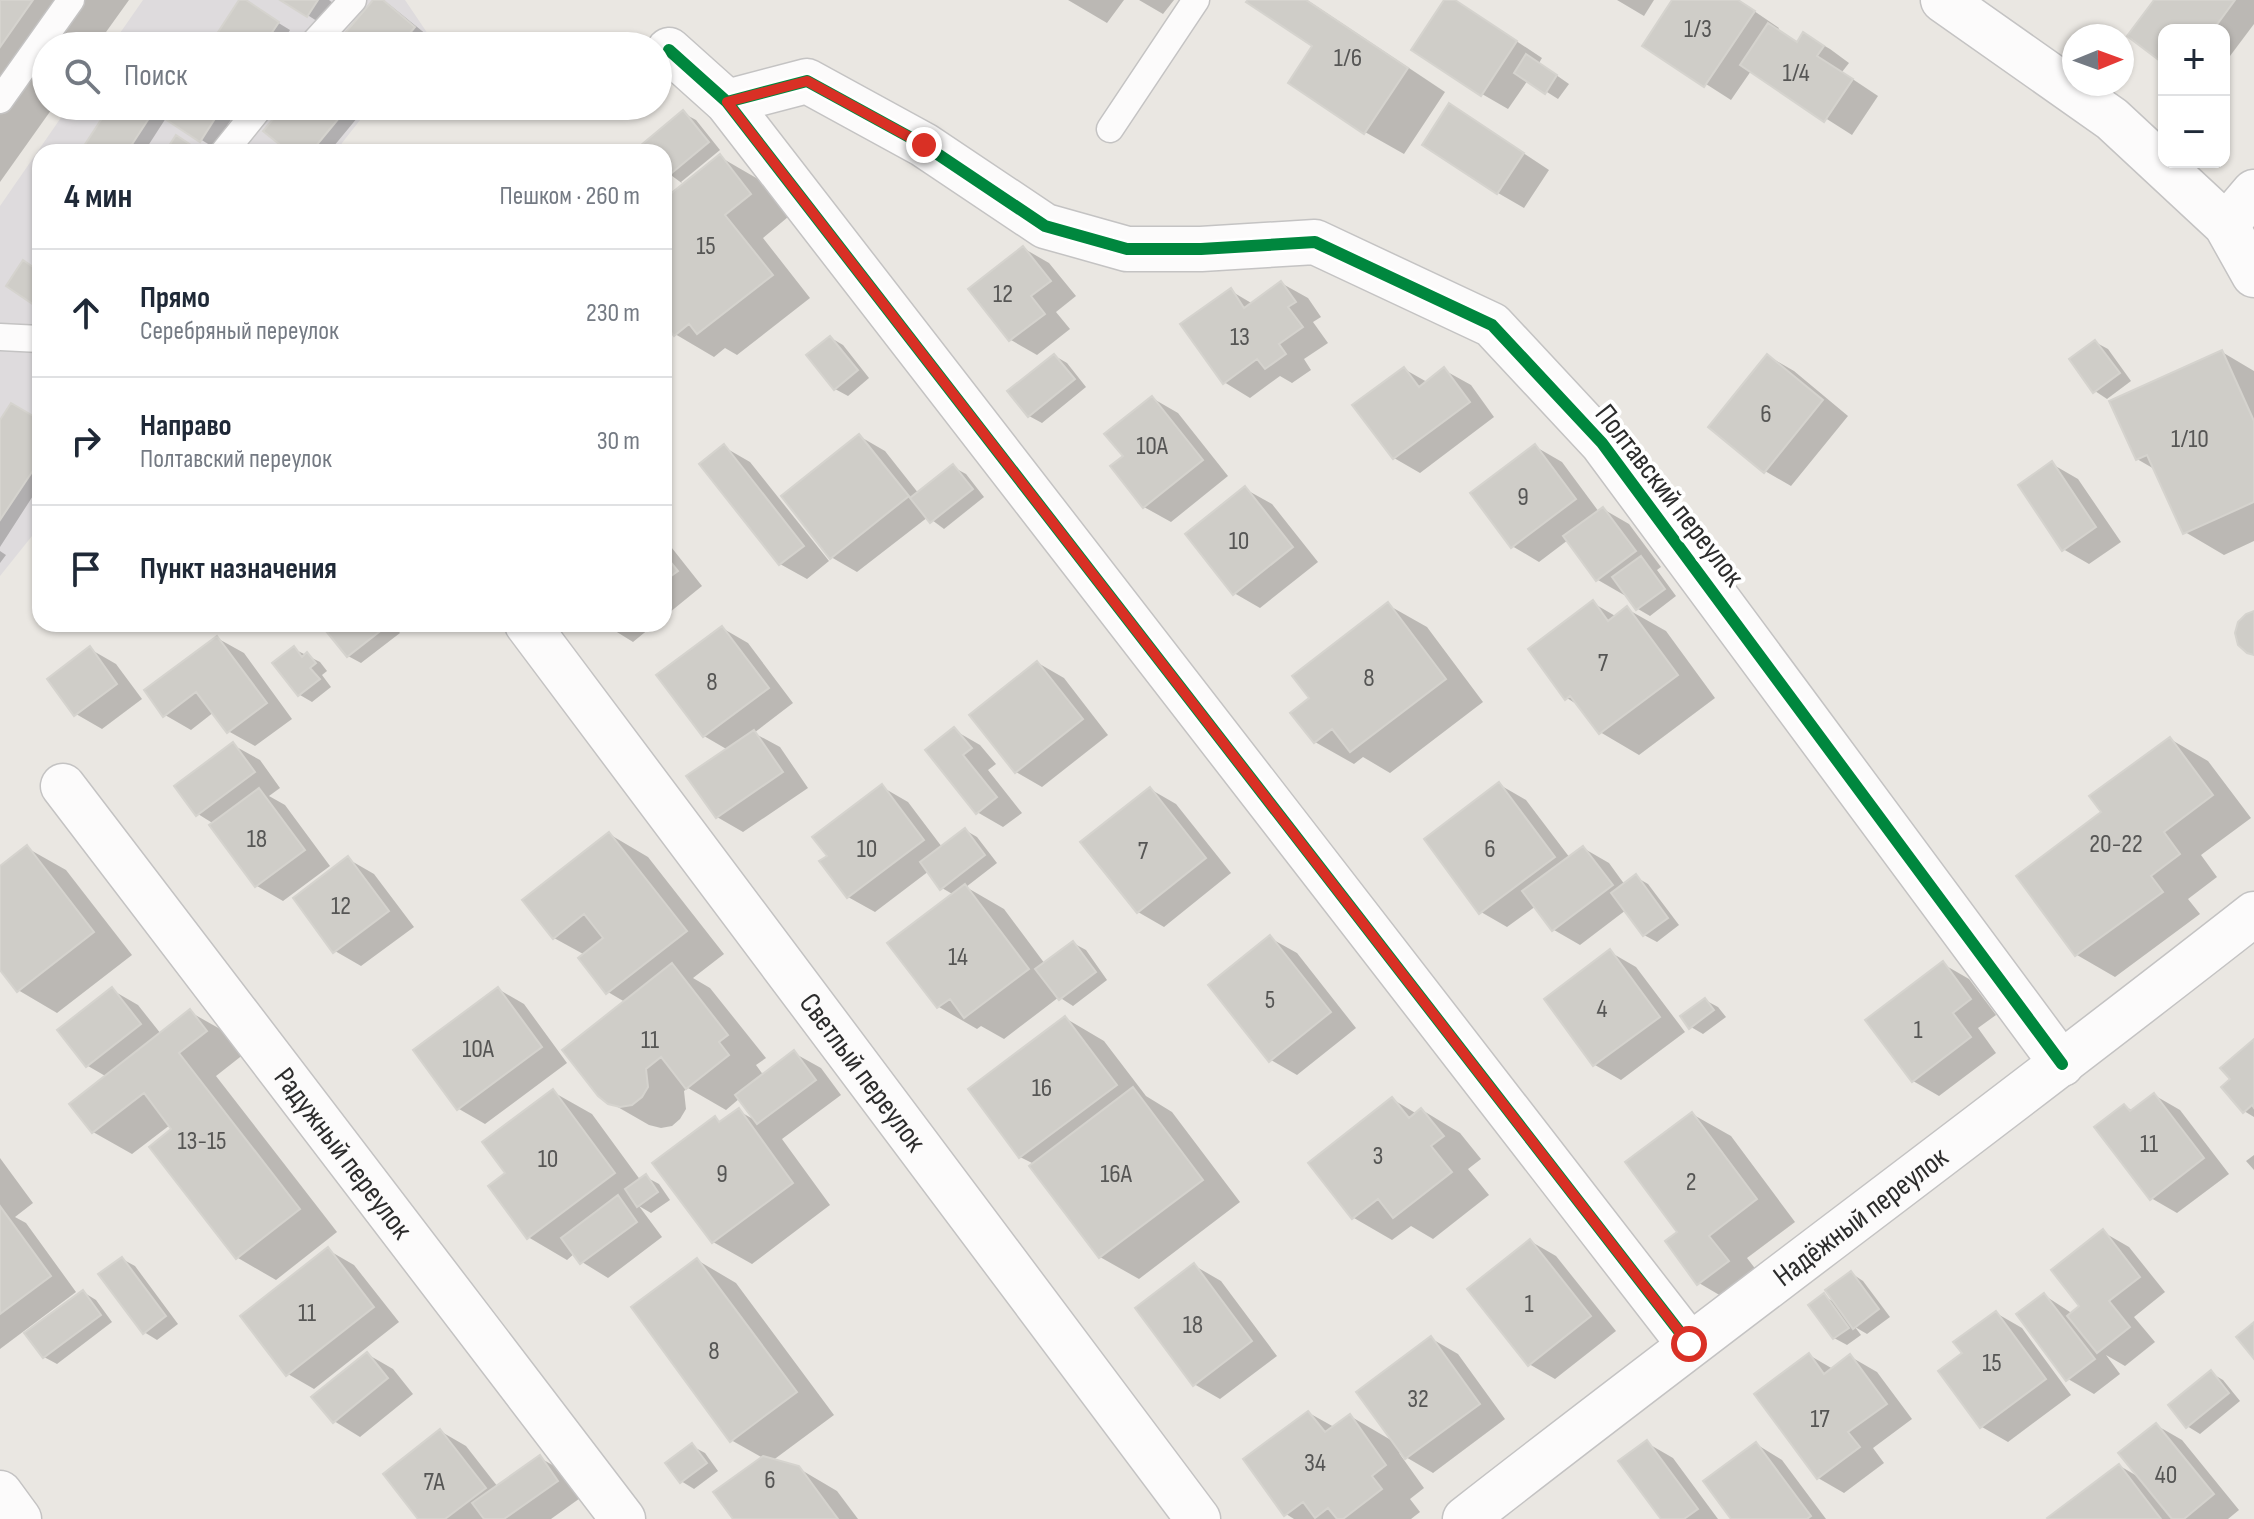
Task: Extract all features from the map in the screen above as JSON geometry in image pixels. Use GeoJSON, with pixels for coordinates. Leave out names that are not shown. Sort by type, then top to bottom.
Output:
{"type":"FeatureCollection","features":[{"type":"Feature","properties":{"kind":"street"},"geometry":{"type":"LineString","coordinates":[[1943,0],[2112,119],[2226,225],[2254,275]]}},
{"type":"Feature","properties":{"kind":"street"},"geometry":{"type":"LineString","coordinates":[[672,53],[727,102],[1689,1344]]}},
{"type":"Feature","properties":{"kind":"street","name":"Полтавский переулок"},"geometry":{"type":"LineString","coordinates":[[727,102],[807,81],[924,145],[1045,226],[1127,249],[1201,249],[1315,242],[1492,325],[1602,443],[2062,1064]]}},
{"type":"Feature","properties":{"kind":"street"},"geometry":{"type":"LineString","coordinates":[[2226,225],[2254,192]]}},
{"type":"Feature","properties":{"kind":"street","name":"Светлый переулок"},"geometry":{"type":"LineString","coordinates":[[533,632],[1198,1519]]}},
{"type":"Feature","properties":{"kind":"street","name":"Радужный переулок"},"geometry":{"type":"LineString","coordinates":[[63,786],[623,1519]]}},
{"type":"Feature","properties":{"kind":"street","name":"Надёжный переулок"},"geometry":{"type":"LineString","coordinates":[[1465,1519],[1689,1344],[2062,1064],[2254,914]]}},
{"type":"Feature","properties":{"kind":"street"},"geometry":{"type":"LineString","coordinates":[[0,1493],[19,1519]]}},
{"type":"Feature","properties":{"kind":"lane"},"geometry":{"type":"LineString","coordinates":[[48,32],[71,0]]}},
{"type":"Feature","properties":{"kind":"lane"},"geometry":{"type":"LineString","coordinates":[[324,32],[353,0]]}},
{"type":"Feature","properties":{"kind":"lane"},"geometry":{"type":"LineString","coordinates":[[1110,129],[1196,0]]}},
{"type":"Feature","properties":{"kind":"lane"},"geometry":{"type":"LineString","coordinates":[[0,100],[32,55]]}},
{"type":"Feature","properties":{"kind":"lane"},"geometry":{"type":"LineString","coordinates":[[230,144],[250,120]]}},
{"type":"Feature","properties":{"kind":"lane"},"geometry":{"type":"LineString","coordinates":[[0,337],[32,339]]}},
{"type":"Feature","properties":{"kind":"shaded area"},"geometry":{"type":"Polygon","coordinates":[[[143,0],[405,0],[427,32],[121,32],[143,0]]]}},
{"type":"Feature","properties":{"kind":"shaded area"},"geometry":{"type":"Polygon","coordinates":[[[59,120],[360,120],[341,144],[43,144],[59,120]]]}},
{"type":"Feature","properties":{"kind":"shaded area"},"geometry":{"type":"Polygon","coordinates":[[[32,160],[32,536],[0,576],[0,206],[32,160]]]}},
{"type":"Feature","properties":{"kind":"building"},"geometry":{"type":"Polygon","coordinates":[[[0,0],[33,0],[0,47],[0,0]]]}},
{"type":"Feature","properties":{"kind":"building"},"geometry":{"type":"Polygon","coordinates":[[[239,0],[246,0],[279,22],[272,32],[218,32],[239,0]]]}},
{"type":"Feature","properties":{"kind":"building"},"geometry":{"type":"Polygon","coordinates":[[[280,0],[318,0],[307,17],[280,0]]]}},
{"type":"Feature","properties":{"kind":"building"},"geometry":{"type":"Polygon","coordinates":[[[373,0],[383,0],[415,27],[411,32],[346,32],[373,0]]]}},
{"type":"Feature","properties":{"kind":"building"},"geometry":{"type":"Polygon","coordinates":[[[1306,0],[1408,68],[1364,134],[1288,83],[1312,46],[1246,2],[1306,0]]]}},
{"type":"Feature","properties":{"kind":"building"},"geometry":{"type":"Polygon","coordinates":[[[1444,0],[1455,0],[1517,41],[1481,96],[1411,50],[1444,0]]]}},
{"type":"Feature","properties":{"kind":"building"},"geometry":{"type":"Polygon","coordinates":[[[1672,0],[1738,0],[1755,11],[1704,87],[1642,46],[1672,0]]]}},
{"type":"Feature","properties":{"kind":"building"},"geometry":{"type":"Polygon","coordinates":[[[2154,0],[2235,0],[2217,24],[2158,24],[2158,59],[2134,41],[2134,27],[2154,0]]]}},
{"type":"Feature","properties":{"kind":"building"},"geometry":{"type":"Polygon","coordinates":[[[1768,23],[1797,42],[1803,32],[1824,46],[1817,56],[1853,79],[1824,122],[1740,65],[1768,23]]]}},
{"type":"Feature","properties":{"kind":"building"},"geometry":{"type":"Polygon","coordinates":[[[1526,54],[1557,75],[1545,94],[1514,73],[1526,54]]]}},
{"type":"Feature","properties":{"kind":"building"},"geometry":{"type":"Polygon","coordinates":[[[1449,103],[1524,153],[1497,194],[1422,145],[1449,103]]]}},
{"type":"Feature","properties":{"kind":"building"},"geometry":{"type":"Polygon","coordinates":[[[683,110],[709,142],[672,173],[672,144],[642,144],[683,110]]]}},
{"type":"Feature","properties":{"kind":"building"},"geometry":{"type":"Polygon","coordinates":[[[101,120],[148,120],[132,144],[85,144],[101,120]]]}},
{"type":"Feature","properties":{"kind":"building"},"geometry":{"type":"Polygon","coordinates":[[[167,120],[214,120],[200,142],[167,120]]]}},
{"type":"Feature","properties":{"kind":"building"},"geometry":{"type":"Polygon","coordinates":[[[272,120],[337,120],[318,144],[279,144],[263,131],[272,120]]]}},
{"type":"Feature","properties":{"kind":"building"},"geometry":{"type":"Polygon","coordinates":[[[176,135],[190,144],[170,144],[176,135]]]}},
{"type":"Feature","properties":{"kind":"building"},"geometry":{"type":"Polygon","coordinates":[[[720,154],[751,194],[725,215],[773,275],[697,334],[689,324],[674,336],[672,333],[672,193],[720,154]]]}},
{"type":"Feature","properties":{"kind":"building"},"geometry":{"type":"Polygon","coordinates":[[[1023,246],[1051,281],[1031,296],[1045,314],[1009,341],[968,289],[1023,246]]]}},
{"type":"Feature","properties":{"kind":"building"},"geometry":{"type":"Polygon","coordinates":[[[23,260],[32,266],[32,304],[6,286],[23,260]]]}},
{"type":"Feature","properties":{"kind":"building"},"geometry":{"type":"Polygon","coordinates":[[[1281,281],[1296,302],[1288,307],[1303,327],[1279,344],[1286,354],[1265,369],[1257,359],[1223,384],[1180,324],[1231,288],[1244,308],[1281,281]]]}},
{"type":"Feature","properties":{"kind":"building"},"geometry":{"type":"Polygon","coordinates":[[[830,336],[858,370],[834,390],[806,355],[830,336]]]}},
{"type":"Feature","properties":{"kind":"building"},"geometry":{"type":"Polygon","coordinates":[[[2095,340],[2120,373],[2093,393],[2069,359],[2095,340]]]}},
{"type":"Feature","properties":{"kind":"building"},"geometry":{"type":"Polygon","coordinates":[[[2222,350],[2254,421],[2254,502],[2183,534],[2147,455],[2136,460],[2109,401],[2222,350]]]}},
{"type":"Feature","properties":{"kind":"building"},"geometry":{"type":"Polygon","coordinates":[[[1054,354],[1075,379],[1028,417],[1007,391],[1054,354]]]}},
{"type":"Feature","properties":{"kind":"building"},"geometry":{"type":"Polygon","coordinates":[[[1767,354],[1823,400],[1764,473],[1708,427],[1767,354]]]}},
{"type":"Feature","properties":{"kind":"building"},"geometry":{"type":"Polygon","coordinates":[[[1404,367],[1419,387],[1444,367],[1470,402],[1393,459],[1352,405],[1404,367]]]}},
{"type":"Feature","properties":{"kind":"building"},"geometry":{"type":"Polygon","coordinates":[[[1152,396],[1203,460],[1143,508],[1110,466],[1123,456],[1104,434],[1152,396]]]}},
{"type":"Feature","properties":{"kind":"building"},"geometry":{"type":"Polygon","coordinates":[[[11,403],[32,415],[32,472],[0,520],[0,420],[11,403]]]}},
{"type":"Feature","properties":{"kind":"building"},"geometry":{"type":"Polygon","coordinates":[[[859,434],[909,496],[830,559],[781,496],[859,434]]]}},
{"type":"Feature","properties":{"kind":"building"},"geometry":{"type":"Polygon","coordinates":[[[724,444],[804,546],[779,565],[699,464],[724,444]]]}},
{"type":"Feature","properties":{"kind":"building"},"geometry":{"type":"Polygon","coordinates":[[[1535,444],[1576,499],[1511,548],[1470,493],[1535,444]]]}},
{"type":"Feature","properties":{"kind":"building"},"geometry":{"type":"Polygon","coordinates":[[[2052,461],[2096,527],[2062,551],[2018,485],[2052,461]]]}},
{"type":"Feature","properties":{"kind":"building"},"geometry":{"type":"Polygon","coordinates":[[[953,464],[973,489],[930,523],[910,498],[953,464]]]}},
{"type":"Feature","properties":{"kind":"building"},"geometry":{"type":"Polygon","coordinates":[[[1245,486],[1293,547],[1233,595],[1185,534],[1245,486]]]}},
{"type":"Feature","properties":{"kind":"building"},"geometry":{"type":"Polygon","coordinates":[[[1603,507],[1636,551],[1596,581],[1563,536],[1603,507]]]}},
{"type":"Feature","properties":{"kind":"building"},"geometry":{"type":"Polygon","coordinates":[[[1641,556],[1665,589],[1636,610],[1612,577],[1641,556]]]}},
{"type":"Feature","properties":{"kind":"building"},"geometry":{"type":"Polygon","coordinates":[[[1593,600],[1608,621],[1627,606],[1678,675],[1599,734],[1570,696],[1565,700],[1528,649],[1593,600]]]}},
{"type":"Feature","properties":{"kind":"building"},"geometry":{"type":"Polygon","coordinates":[[[1388,602],[1446,679],[1350,752],[1332,729],[1314,743],[1290,713],[1309,698],[1292,676],[1388,602]]]}},
{"type":"Feature","properties":{"kind":"building"},"geometry":{"type":"Polygon","coordinates":[[[2254,611],[2254,655],[2238,645],[2235,633],[2238,622],[2254,611]]]}},
{"type":"Feature","properties":{"kind":"building"},"geometry":{"type":"Polygon","coordinates":[[[722,626],[769,688],[703,737],[656,675],[722,626]]]}},
{"type":"Feature","properties":{"kind":"building"},"geometry":{"type":"Polygon","coordinates":[[[327,632],[379,632],[347,657],[327,632]]]}},
{"type":"Feature","properties":{"kind":"building"},"geometry":{"type":"Polygon","coordinates":[[[217,636],[267,703],[227,733],[196,692],[163,717],[144,690],[217,636]]]}},
{"type":"Feature","properties":{"kind":"building"},"geometry":{"type":"Polygon","coordinates":[[[90,646],[117,684],[74,716],[47,679],[90,646]]]}},
{"type":"Feature","properties":{"kind":"building"},"geometry":{"type":"Polygon","coordinates":[[[294,646],[302,657],[307,652],[316,663],[310,668],[320,679],[298,696],[272,663],[294,646]]]}},
{"type":"Feature","properties":{"kind":"building"},"geometry":{"type":"Polygon","coordinates":[[[1037,661],[1083,719],[1015,773],[969,715],[1037,661]]]}},
{"type":"Feature","properties":{"kind":"building"},"geometry":{"type":"Polygon","coordinates":[[[954,727],[972,748],[963,755],[997,797],[976,814],[925,750],[954,727]]]}},
{"type":"Feature","properties":{"kind":"building"},"geometry":{"type":"Polygon","coordinates":[[[754,730],[783,772],[716,818],[686,776],[754,730]]]}},
{"type":"Feature","properties":{"kind":"building"},"geometry":{"type":"Polygon","coordinates":[[[2170,737],[2213,795],[2164,832],[2180,854],[2151,876],[2163,892],[2075,956],[2016,876],[2101,812],[2089,796],[2170,737]]]}},
{"type":"Feature","properties":{"kind":"building"},"geometry":{"type":"Polygon","coordinates":[[[233,742],[255,772],[196,816],[174,786],[233,742]]]}},
{"type":"Feature","properties":{"kind":"building"},"geometry":{"type":"Polygon","coordinates":[[[1499,782],[1555,857],[1479,914],[1424,839],[1499,782]]]}},
{"type":"Feature","properties":{"kind":"building"},"geometry":{"type":"Polygon","coordinates":[[[882,784],[924,840],[847,898],[819,861],[827,856],[812,837],[882,784]]]}},
{"type":"Feature","properties":{"kind":"building"},"geometry":{"type":"Polygon","coordinates":[[[1150,787],[1206,858],[1137,913],[1080,842],[1150,787]]]}},
{"type":"Feature","properties":{"kind":"building"},"geometry":{"type":"Polygon","coordinates":[[[259,788],[305,850],[255,887],[209,825],[259,788]]]}},
{"type":"Feature","properties":{"kind":"building"},"geometry":{"type":"Polygon","coordinates":[[[965,828],[985,855],[940,890],[920,862],[965,828]]]}},
{"type":"Feature","properties":{"kind":"building"},"geometry":{"type":"Polygon","coordinates":[[[609,832],[687,931],[606,994],[578,958],[603,938],[584,914],[553,939],[522,900],[609,832]]]}},
{"type":"Feature","properties":{"kind":"building"},"geometry":{"type":"Polygon","coordinates":[[[27,845],[94,932],[17,992],[0,970],[0,866],[27,845]]]}},
{"type":"Feature","properties":{"kind":"building"},"geometry":{"type":"Polygon","coordinates":[[[1583,846],[1613,885],[1552,931],[1522,891],[1583,846]]]}},
{"type":"Feature","properties":{"kind":"building"},"geometry":{"type":"Polygon","coordinates":[[[348,856],[389,911],[333,953],[293,898],[348,856]]]}},
{"type":"Feature","properties":{"kind":"building"},"geometry":{"type":"Polygon","coordinates":[[[1636,874],[1668,918],[1643,936],[1611,893],[1636,874]]]}},
{"type":"Feature","properties":{"kind":"building"},"geometry":{"type":"Polygon","coordinates":[[[965,884],[1029,969],[964,1018],[950,999],[937,1008],[887,943],[965,884]]]}},
{"type":"Feature","properties":{"kind":"building"},"geometry":{"type":"Polygon","coordinates":[[[1270,935],[1331,1012],[1269,1062],[1208,985],[1270,935]]]}},
{"type":"Feature","properties":{"kind":"building"},"geometry":{"type":"Polygon","coordinates":[[[1073,941],[1096,972],[1059,1000],[1035,969],[1073,941]]]}},
{"type":"Feature","properties":{"kind":"building"},"geometry":{"type":"Polygon","coordinates":[[[1610,949],[1660,1017],[1593,1066],[1544,999],[1610,949]]]}},
{"type":"Feature","properties":{"kind":"building"},"geometry":{"type":"Polygon","coordinates":[[[1943,961],[1971,999],[1953,1013],[1971,1037],[1912,1082],[1865,1020],[1943,961]]]}},
{"type":"Feature","properties":{"kind":"building"},"geometry":{"type":"Polygon","coordinates":[[[672,963],[728,1035],[719,1042],[729,1055],[686,1089],[661,1057],[646,1069],[648,1087],[642,1097],[632,1105],[620,1107],[608,1104],[598,1096],[562,1050],[672,963]]]}},
{"type":"Feature","properties":{"kind":"building"},"geometry":{"type":"Polygon","coordinates":[[[112,987],[141,1024],[86,1067],[57,1030],[112,987]]]}},
{"type":"Feature","properties":{"kind":"building"},"geometry":{"type":"Polygon","coordinates":[[[498,987],[542,1047],[457,1110],[413,1050],[498,987]]]}},
{"type":"Feature","properties":{"kind":"building"},"geometry":{"type":"Polygon","coordinates":[[[1705,998],[1714,1010],[1689,1029],[1680,1016],[1705,998]]]}},
{"type":"Feature","properties":{"kind":"building"},"geometry":{"type":"Polygon","coordinates":[[[190,1009],[207,1031],[179,1053],[300,1209],[236,1259],[149,1147],[171,1129],[144,1093],[92,1133],[69,1104],[190,1009]]]}},
{"type":"Feature","properties":{"kind":"building"},"geometry":{"type":"Polygon","coordinates":[[[1065,1016],[1117,1085],[1019,1158],[968,1089],[1065,1016]]]}},
{"type":"Feature","properties":{"kind":"building"},"geometry":{"type":"Polygon","coordinates":[[[2254,1039],[2254,1108],[2252,1105],[2243,1113],[2221,1087],[2230,1079],[2220,1068],[2254,1039]]]}},
{"type":"Feature","properties":{"kind":"building"},"geometry":{"type":"Polygon","coordinates":[[[794,1050],[816,1080],[757,1124],[735,1095],[794,1050]]]}},
{"type":"Feature","properties":{"kind":"building"},"geometry":{"type":"Polygon","coordinates":[[[1133,1087],[1203,1180],[1099,1258],[1029,1166],[1133,1087]]]}},
{"type":"Feature","properties":{"kind":"building"},"geometry":{"type":"Polygon","coordinates":[[[553,1089],[615,1173],[527,1239],[488,1186],[505,1173],[482,1142],[553,1089]]]}},
{"type":"Feature","properties":{"kind":"building"},"geometry":{"type":"Polygon","coordinates":[[[2154,1093],[2204,1158],[2150,1200],[2094,1127],[2124,1104],[2130,1111],[2154,1093]]]}},
{"type":"Feature","properties":{"kind":"building"},"geometry":{"type":"Polygon","coordinates":[[[1392,1097],[1409,1118],[1421,1108],[1444,1136],[1431,1146],[1452,1172],[1393,1218],[1378,1199],[1352,1219],[1308,1163],[1392,1097]]]}},
{"type":"Feature","properties":{"kind":"building"},"geometry":{"type":"Polygon","coordinates":[[[739,1108],[793,1183],[712,1243],[652,1163],[715,1116],[719,1122],[739,1108]]]}},
{"type":"Feature","properties":{"kind":"building"},"geometry":{"type":"Polygon","coordinates":[[[1692,1112],[1757,1199],[1709,1236],[1729,1261],[1697,1285],[1665,1241],[1677,1232],[1625,1162],[1692,1112]]]}},
{"type":"Feature","properties":{"kind":"building"},"geometry":{"type":"Polygon","coordinates":[[[646,1174],[658,1192],[637,1207],[625,1189],[646,1174]]]}},
{"type":"Feature","properties":{"kind":"building"},"geometry":{"type":"Polygon","coordinates":[[[618,1195],[637,1222],[580,1264],[561,1238],[618,1195]]]}},
{"type":"Feature","properties":{"kind":"building"},"geometry":{"type":"Polygon","coordinates":[[[0,1206],[51,1276],[0,1314],[0,1206]]]}},
{"type":"Feature","properties":{"kind":"building"},"geometry":{"type":"Polygon","coordinates":[[[2103,1229],[2140,1277],[2109,1301],[2130,1327],[2097,1353],[2067,1316],[2079,1306],[2051,1270],[2103,1229]]]}},
{"type":"Feature","properties":{"kind":"building"},"geometry":{"type":"Polygon","coordinates":[[[1530,1239],[1591,1316],[1528,1366],[1467,1289],[1530,1239]]]}},
{"type":"Feature","properties":{"kind":"building"},"geometry":{"type":"Polygon","coordinates":[[[328,1247],[374,1307],[286,1376],[240,1316],[328,1247]]]}},
{"type":"Feature","properties":{"kind":"building"},"geometry":{"type":"Polygon","coordinates":[[[122,1257],[166,1316],[143,1334],[98,1274],[122,1257]]]}},
{"type":"Feature","properties":{"kind":"building"},"geometry":{"type":"Polygon","coordinates":[[[697,1258],[797,1392],[730,1442],[631,1307],[697,1258]]]}},
{"type":"Feature","properties":{"kind":"building"},"geometry":{"type":"Polygon","coordinates":[[[1194,1263],[1252,1341],[1193,1386],[1135,1308],[1194,1263]]]}},
{"type":"Feature","properties":{"kind":"building"},"geometry":{"type":"Polygon","coordinates":[[[1851,1271],[1879,1309],[1853,1329],[1825,1290],[1851,1271]]]}},
{"type":"Feature","properties":{"kind":"building"},"geometry":{"type":"Polygon","coordinates":[[[83,1290],[101,1315],[43,1358],[24,1333],[83,1290]]]}},
{"type":"Feature","properties":{"kind":"building"},"geometry":{"type":"Polygon","coordinates":[[[1824,1293],[1849,1328],[1833,1339],[1808,1305],[1824,1293]]]}},
{"type":"Feature","properties":{"kind":"building"},"geometry":{"type":"Polygon","coordinates":[[[2044,1293],[2095,1359],[2066,1381],[2016,1314],[2044,1293]]]}},
{"type":"Feature","properties":{"kind":"building"},"geometry":{"type":"Polygon","coordinates":[[[1996,1311],[2046,1379],[1980,1428],[1938,1371],[1962,1353],[1953,1342],[1996,1311]]]}},
{"type":"Feature","properties":{"kind":"building"},"geometry":{"type":"Polygon","coordinates":[[[2254,1322],[2254,1359],[2236,1337],[2254,1322]]]}},
{"type":"Feature","properties":{"kind":"building"},"geometry":{"type":"Polygon","coordinates":[[[1431,1336],[1480,1404],[1405,1459],[1356,1392],[1431,1336]]]}},
{"type":"Feature","properties":{"kind":"building"},"geometry":{"type":"Polygon","coordinates":[[[367,1352],[388,1378],[333,1423],[311,1397],[367,1352]]]}},
{"type":"Feature","properties":{"kind":"building"},"geometry":{"type":"Polygon","coordinates":[[[1809,1353],[1824,1374],[1850,1354],[1887,1404],[1848,1432],[1860,1447],[1817,1479],[1754,1394],[1809,1353]]]}},
{"type":"Feature","properties":{"kind":"building"},"geometry":{"type":"Polygon","coordinates":[[[2211,1370],[2229,1393],[2186,1428],[2168,1405],[2211,1370]]]}},
{"type":"Feature","properties":{"kind":"building"},"geometry":{"type":"Polygon","coordinates":[[[1308,1411],[1325,1432],[1350,1414],[1386,1465],[1372,1476],[1382,1489],[1343,1519],[1337,1519],[1328,1508],[1315,1518],[1303,1502],[1284,1516],[1243,1459],[1308,1411]]]}},
{"type":"Feature","properties":{"kind":"building"},"geometry":{"type":"Polygon","coordinates":[[[2156,1423],[2214,1494],[2184,1519],[2172,1519],[2118,1453],[2156,1423]]]}},
{"type":"Feature","properties":{"kind":"building"},"geometry":{"type":"Polygon","coordinates":[[[440,1429],[486,1488],[445,1519],[418,1519],[383,1474],[440,1429]]]}},
{"type":"Feature","properties":{"kind":"building"},"geometry":{"type":"Polygon","coordinates":[[[1647,1440],[1698,1509],[1684,1519],[1661,1519],[1618,1461],[1647,1440]]]}},
{"type":"Feature","properties":{"kind":"building"},"geometry":{"type":"Polygon","coordinates":[[[1756,1442],[1811,1516],[1807,1519],[1731,1519],[1703,1481],[1756,1442]]]}},
{"type":"Feature","properties":{"kind":"building"},"geometry":{"type":"Polygon","coordinates":[[[692,1443],[707,1463],[680,1483],[665,1463],[692,1443]]]}},
{"type":"Feature","properties":{"kind":"building"},"geometry":{"type":"Polygon","coordinates":[[[540,1455],[558,1481],[504,1519],[484,1519],[472,1503],[540,1455]]]}},
{"type":"Feature","properties":{"kind":"building"},"geometry":{"type":"Polygon","coordinates":[[[763,1456],[799,1466],[838,1519],[733,1519],[713,1492],[763,1456]]]}},
{"type":"Feature","properties":{"kind":"building"},"geometry":{"type":"Polygon","coordinates":[[[2119,1464],[2161,1519],[2047,1518],[2119,1464]]]}},
{"type":"Feature","properties":{"kind":"cycle path"},"geometry":{"type":"LineString","coordinates":[[672,53],[727,102],[1689,1344]]}},
{"type":"Feature","properties":{"kind":"cycle path"},"geometry":{"type":"LineString","coordinates":[[727,102],[807,81],[924,145],[1045,226],[1127,249],[1201,249],[1315,242],[1492,325],[1602,443],[2062,1064]]}},
{"type":"Feature","properties":{"kind":"route"},"geometry":{"type":"LineString","coordinates":[[924,145],[807,81],[727,102],[1689,1344]]}}]}
